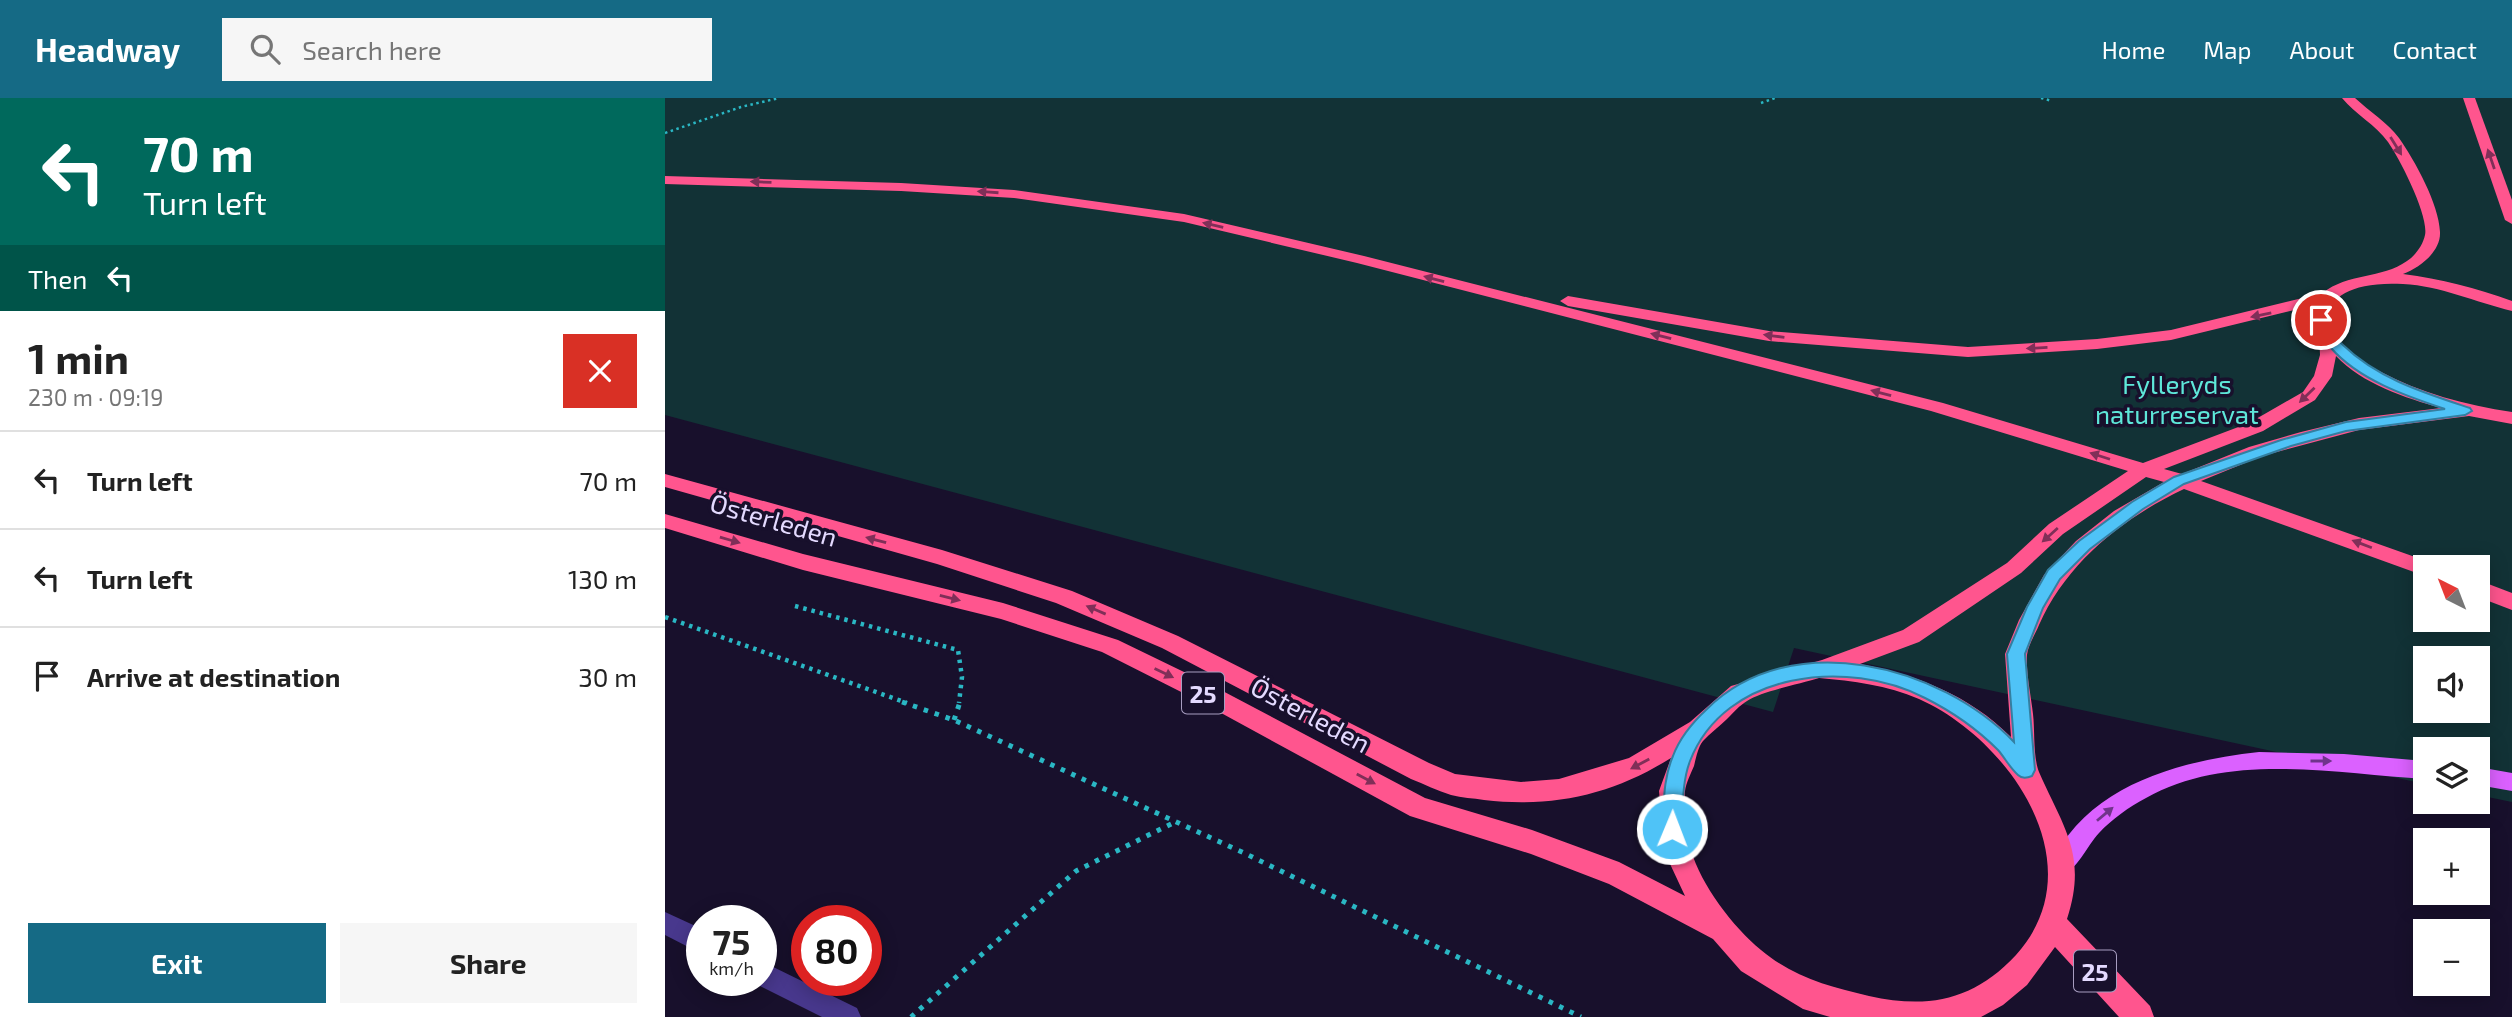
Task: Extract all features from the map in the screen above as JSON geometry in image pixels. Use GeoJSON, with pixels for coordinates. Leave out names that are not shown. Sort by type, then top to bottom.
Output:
{"type":"FeatureCollection","features":[{"type":"Feature","properties":{"kind":"highway"},"geometry":{"type":"LineString","coordinates":[[2348,98],[2393,139],[2425,198],[2433,233],[2424,253],[2412,265],[2378,280]]}},
{"type":"Feature","properties":{"kind":"highway"},"geometry":{"type":"LineString","coordinates":[[2469,98],[2512,220]]}},
{"type":"Feature","properties":{"kind":"highway"},"geometry":{"type":"LineString","coordinates":[[665,180],[901,187],[1014,194],[1184,218],[1359,259],[1937,407],[2179,480],[2413,564]]}},
{"type":"Feature","properties":{"kind":"highway"},"geometry":{"type":"LineString","coordinates":[[1500,296],[1579,302],[1769,336],[1968,352],[2097,344],[2171,335],[2327,297],[2347,285],[2378,280],[2430,283],[2460,289],[2512,306]]}},
{"type":"Feature","properties":{"kind":"highway"},"geometry":{"type":"LineString","coordinates":[[1819,669],[1874,673],[1929,691],[1983,724],[2006,746],[2025,770],[2046,807],[2056,837],[2061,866],[2058,906],[2052,924],[2036,954],[2012,979],[1951,1014],[1872,1014],[1797,991],[1764,971],[1716,928],[1691,889],[1679,859],[1672,829],[1675,777],[1682,756],[1698,729],[1724,703],[1745,689],[1768,679],[1819,669],[1911,636],[2014,568],[2056,529],[2143,470],[2256,427],[2309,396],[2323,376],[2328,355],[2327,334],[2321,320],[2321,308],[2327,297]]}},
{"type":"Feature","properties":{"kind":"highway"},"geometry":{"type":"LineString","coordinates":[[2327,334],[2350,358],[2378,377],[2412,394],[2465,411],[2512,418]]}},
{"type":"Feature","properties":{"kind":"highway"},"geometry":{"type":"LineString","coordinates":[[2025,770],[2016,654],[2035,607],[2054,575],[2084,545],[2138,505],[2179,480],[2286,443],[2346,427],[2465,411]]}},
{"type":"Feature","properties":{"kind":"highway","name":"Österleden"},"geometry":{"type":"LineString","coordinates":[[665,480],[942,558],[1064,597],[1170,642],[1420,771],[1454,785],[1521,793],[1590,783],[1638,766],[1698,729]]}},
{"type":"Feature","properties":{"kind":"highway","name":"Österleden"},"geometry":{"type":"LineString","coordinates":[[665,521],[803,562],[1003,611],[1110,646],[1209,695],[1419,808],[1532,842],[1619,875],[1716,928]]}},
{"type":"Feature","properties":{"kind":"highway"},"geometry":{"type":"LineString","coordinates":[[2490,593],[2512,602]]}},
{"type":"Feature","properties":{"kind":"highway","name":"25"},"geometry":{"type":"LineString","coordinates":[[2052,924],[2139,1017]]}},
{"type":"Feature","properties":{"kind":"main road"},"geometry":{"type":"LineString","coordinates":[[2061,866],[2084,834],[2104,813],[2150,786],[2204,769],[2237,763],[2325,761],[2413,769]]}},
{"type":"Feature","properties":{"kind":"main road"},"geometry":{"type":"LineString","coordinates":[[2490,778],[2512,782]]}},
{"type":"Feature","properties":{"kind":"street"},"geometry":{"type":"LineString","coordinates":[[665,923],[686,934]]}},
{"type":"Feature","properties":{"kind":"street"},"geometry":{"type":"LineString","coordinates":[[777,980],[848,1017]]}},
{"type":"Feature","properties":{"kind":"path"},"geometry":{"type":"LineString","coordinates":[[665,134],[741,107],[779,98]]}},
{"type":"Feature","properties":{"kind":"path"},"geometry":{"type":"LineString","coordinates":[[1761,103],[1775,98]]}},
{"type":"Feature","properties":{"kind":"path"},"geometry":{"type":"LineString","coordinates":[[2041,98],[2052,101]]}},
{"type":"Feature","properties":{"kind":"path"},"geometry":{"type":"LineString","coordinates":[[795,606],[958,650],[964,672],[962,698],[954,720]]}},
{"type":"Feature","properties":{"kind":"path"},"geometry":{"type":"LineString","coordinates":[[665,617],[954,720],[1175,822],[1581,1017]]}},
{"type":"Feature","properties":{"kind":"path"},"geometry":{"type":"LineString","coordinates":[[911,1017],[1076,871],[1117,848],[1175,822]]}},
{"type":"Feature","properties":{"kind":"green space","name":"Fylleryds naturreservat"},"geometry":{"type":"Polygon","coordinates":[[[665,98],[2512,98],[2512,802],[2490,797],[2490,737],[2413,737],[2413,781],[1794,648],[1773,712],[665,415],[665,98]]]}},
{"type":"Feature","properties":{"kind":"route"},"geometry":{"type":"LineString","coordinates":[[1672,829],[1675,777],[1682,756],[1698,729],[1724,703],[1745,689],[1768,679],[1793,673],[1819,669],[1874,673],[1929,691],[1983,724],[2006,746],[2025,770],[2016,654],[2035,607],[2054,575],[2084,545],[2138,505],[2179,480],[2213,468],[2286,443],[2346,427],[2465,411],[2412,394],[2367,371],[2336,346],[2321,320]]}}]}
